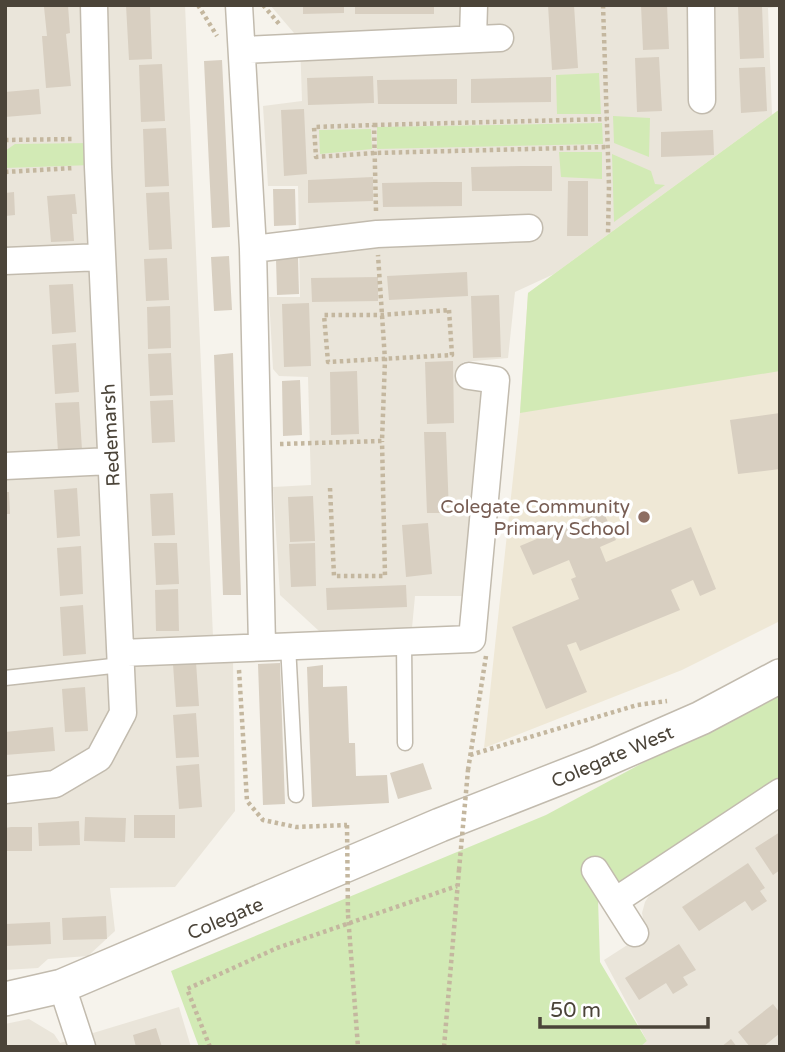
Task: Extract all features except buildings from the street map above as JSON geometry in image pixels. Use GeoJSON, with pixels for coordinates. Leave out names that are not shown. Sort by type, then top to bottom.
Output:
{"type":"FeatureCollection","features":[{"type":"Feature","properties":{"kind":"street","name":"Redemarsh"},"geometry":{"type":"LineString","coordinates":[[5,790],[55,784],[99,758],[123,712],[97,167],[93,5]]}},
{"type":"Feature","properties":{"kind":"street"},"geometry":{"type":"LineString","coordinates":[[239,5],[253,249],[263,646]]}},
{"type":"Feature","properties":{"kind":"street"},"geometry":{"type":"LineString","coordinates":[[473,38],[474,5]]}},
{"type":"Feature","properties":{"kind":"street"},"geometry":{"type":"LineString","coordinates":[[701,5],[702,100]]}},
{"type":"Feature","properties":{"kind":"street"},"geometry":{"type":"LineString","coordinates":[[243,50],[500,38]]}},
{"type":"Feature","properties":{"kind":"street"},"geometry":{"type":"LineString","coordinates":[[253,249],[377,234],[529,228]]}},
{"type":"Feature","properties":{"kind":"street"},"geometry":{"type":"LineString","coordinates":[[5,261],[102,257]]}},
{"type":"Feature","properties":{"kind":"street"},"geometry":{"type":"LineString","coordinates":[[121,659],[263,646],[472,639],[496,380],[469,376]]}},
{"type":"Feature","properties":{"kind":"street"},"geometry":{"type":"LineString","coordinates":[[5,466],[111,461]]}},
{"type":"Feature","properties":{"kind":"street","name":"Colegate West"},"geometry":{"type":"LineString","coordinates":[[440,825],[598,763],[701,718],[780,676]]}},
{"type":"Feature","properties":{"kind":"street"},"geometry":{"type":"LineString","coordinates":[[615,901],[780,792]]}},
{"type":"Feature","properties":{"kind":"street","name":"Colegate"},"geometry":{"type":"LineString","coordinates":[[5,999],[62,986],[440,825]]}},
{"type":"Feature","properties":{"kind":"street"},"geometry":{"type":"LineString","coordinates":[[595,870],[635,933]]}},
{"type":"Feature","properties":{"kind":"street"},"geometry":{"type":"LineString","coordinates":[[62,986],[82,1047]]}},
{"type":"Feature","properties":{"kind":"lane"},"geometry":{"type":"LineString","coordinates":[[404,643],[405,743]]}},
{"type":"Feature","properties":{"kind":"lane"},"geometry":{"type":"LineString","coordinates":[[263,646],[296,794]]}},
{"type":"Feature","properties":{"kind":"lane"},"geometry":{"type":"LineString","coordinates":[[5,678],[121,659]]}},
{"type":"Feature","properties":{"kind":"path"},"geometry":{"type":"LineString","coordinates":[[603,5],[608,234]]}},
{"type":"Feature","properties":{"kind":"path"},"geometry":{"type":"LineString","coordinates":[[607,119],[314,127],[316,157],[608,147]]}},
{"type":"Feature","properties":{"kind":"path"},"geometry":{"type":"LineString","coordinates":[[330,488],[334,576],[385,576],[382,441],[385,359],[377,234],[374,125]]}},
{"type":"Feature","properties":{"kind":"path"},"geometry":{"type":"LineString","coordinates":[[5,140],[97,139]]}},
{"type":"Feature","properties":{"kind":"path"},"geometry":{"type":"LineString","coordinates":[[5,146],[13,140]]}},
{"type":"Feature","properties":{"kind":"path"},"geometry":{"type":"LineString","coordinates":[[5,172],[97,167]]}},
{"type":"Feature","properties":{"kind":"path"},"geometry":{"type":"LineString","coordinates":[[449,310],[452,355],[328,362],[324,316],[382,315],[449,310]]}},
{"type":"Feature","properties":{"kind":"path"},"geometry":{"type":"LineString","coordinates":[[258,444],[382,441]]}},
{"type":"Feature","properties":{"kind":"path"},"geometry":{"type":"LineString","coordinates":[[444,1047],[468,769],[486,650],[472,639]]}},
{"type":"Feature","properties":{"kind":"path"},"geometry":{"type":"LineString","coordinates":[[263,646],[247,801],[263,820],[296,827],[347,825],[348,915],[358,1047]]}},
{"type":"Feature","properties":{"kind":"path"},"geometry":{"type":"LineString","coordinates":[[470,755],[637,705],[690,698],[701,718]]}},
{"type":"Feature","properties":{"kind":"path"},"geometry":{"type":"LineString","coordinates":[[210,1047],[187,989],[277,948],[457,886]]}},
{"type":"Feature","properties":{"kind":"shaded area"},"geometry":{"type":"Polygon","coordinates":[[[5,5],[185,5],[214,659],[233,659],[235,811],[175,887],[110,888],[115,931],[88,956],[48,959],[38,968],[5,970],[5,5]]]}},
{"type":"Feature","properties":{"kind":"shaded area"},"geometry":{"type":"Polygon","coordinates":[[[270,5],[780,5],[768,8],[772,115],[554,274],[515,292],[508,358],[463,362],[463,389],[477,390],[482,394],[463,596],[415,596],[412,628],[319,631],[280,595],[273,487],[311,485],[308,377],[279,376],[273,369],[269,297],[300,297],[298,186],[268,186],[263,106],[302,101],[300,40],[270,5]]]}},
{"type":"Feature","properties":{"kind":"shaded area","name":"Colegate Community Primary School"},"geometry":{"type":"Polygon","coordinates":[[[780,109],[780,621],[682,670],[484,748],[520,413],[528,293],[780,109]]]}},
{"type":"Feature","properties":{"kind":"shaded area"},"geometry":{"type":"Polygon","coordinates":[[[780,809],[780,1047],[640,1047],[647,1041],[604,960],[646,933],[642,913],[652,891],[780,809]]]}},
{"type":"Feature","properties":{"kind":"shaded area"},"geometry":{"type":"Polygon","coordinates":[[[179,1007],[191,1047],[5,1047],[5,1024],[29,1019],[54,1034],[60,1043],[179,1007]]]}},
{"type":"Feature","properties":{"kind":"green space"},"geometry":{"type":"Polygon","coordinates":[[[599,73],[601,114],[557,114],[556,75],[599,73]]]}},
{"type":"Feature","properties":{"kind":"green space"},"geometry":{"type":"Polygon","coordinates":[[[780,109],[780,371],[520,413],[528,293],[780,109]]]}},
{"type":"Feature","properties":{"kind":"green space"},"geometry":{"type":"Polygon","coordinates":[[[613,116],[650,118],[649,157],[614,143],[613,116]]]}},
{"type":"Feature","properties":{"kind":"green space"},"geometry":{"type":"Polygon","coordinates":[[[602,123],[603,144],[377,149],[377,127],[602,123]]]}},
{"type":"Feature","properties":{"kind":"green space"},"geometry":{"type":"Polygon","coordinates":[[[371,129],[372,149],[320,154],[319,130],[371,129]]]}},
{"type":"Feature","properties":{"kind":"green space"},"geometry":{"type":"Polygon","coordinates":[[[92,143],[92,165],[5,168],[5,151],[15,144],[92,143]]]}},
{"type":"Feature","properties":{"kind":"green space"},"geometry":{"type":"Polygon","coordinates":[[[559,152],[602,152],[602,179],[561,177],[559,152]]]}},
{"type":"Feature","properties":{"kind":"green space"},"geometry":{"type":"Polygon","coordinates":[[[612,154],[651,171],[655,184],[665,185],[614,222],[612,154]]]}},
{"type":"Feature","properties":{"kind":"green space"},"geometry":{"type":"Polygon","coordinates":[[[780,689],[780,777],[598,899],[600,962],[647,1041],[640,1047],[199,1047],[171,971],[546,815],[780,689]]]}},
{"type":"Feature","properties":{"kind":"place","name":"Colegate Community Primary School"},"geometry":{"type":"Point","coordinates":[644,517]}}]}
